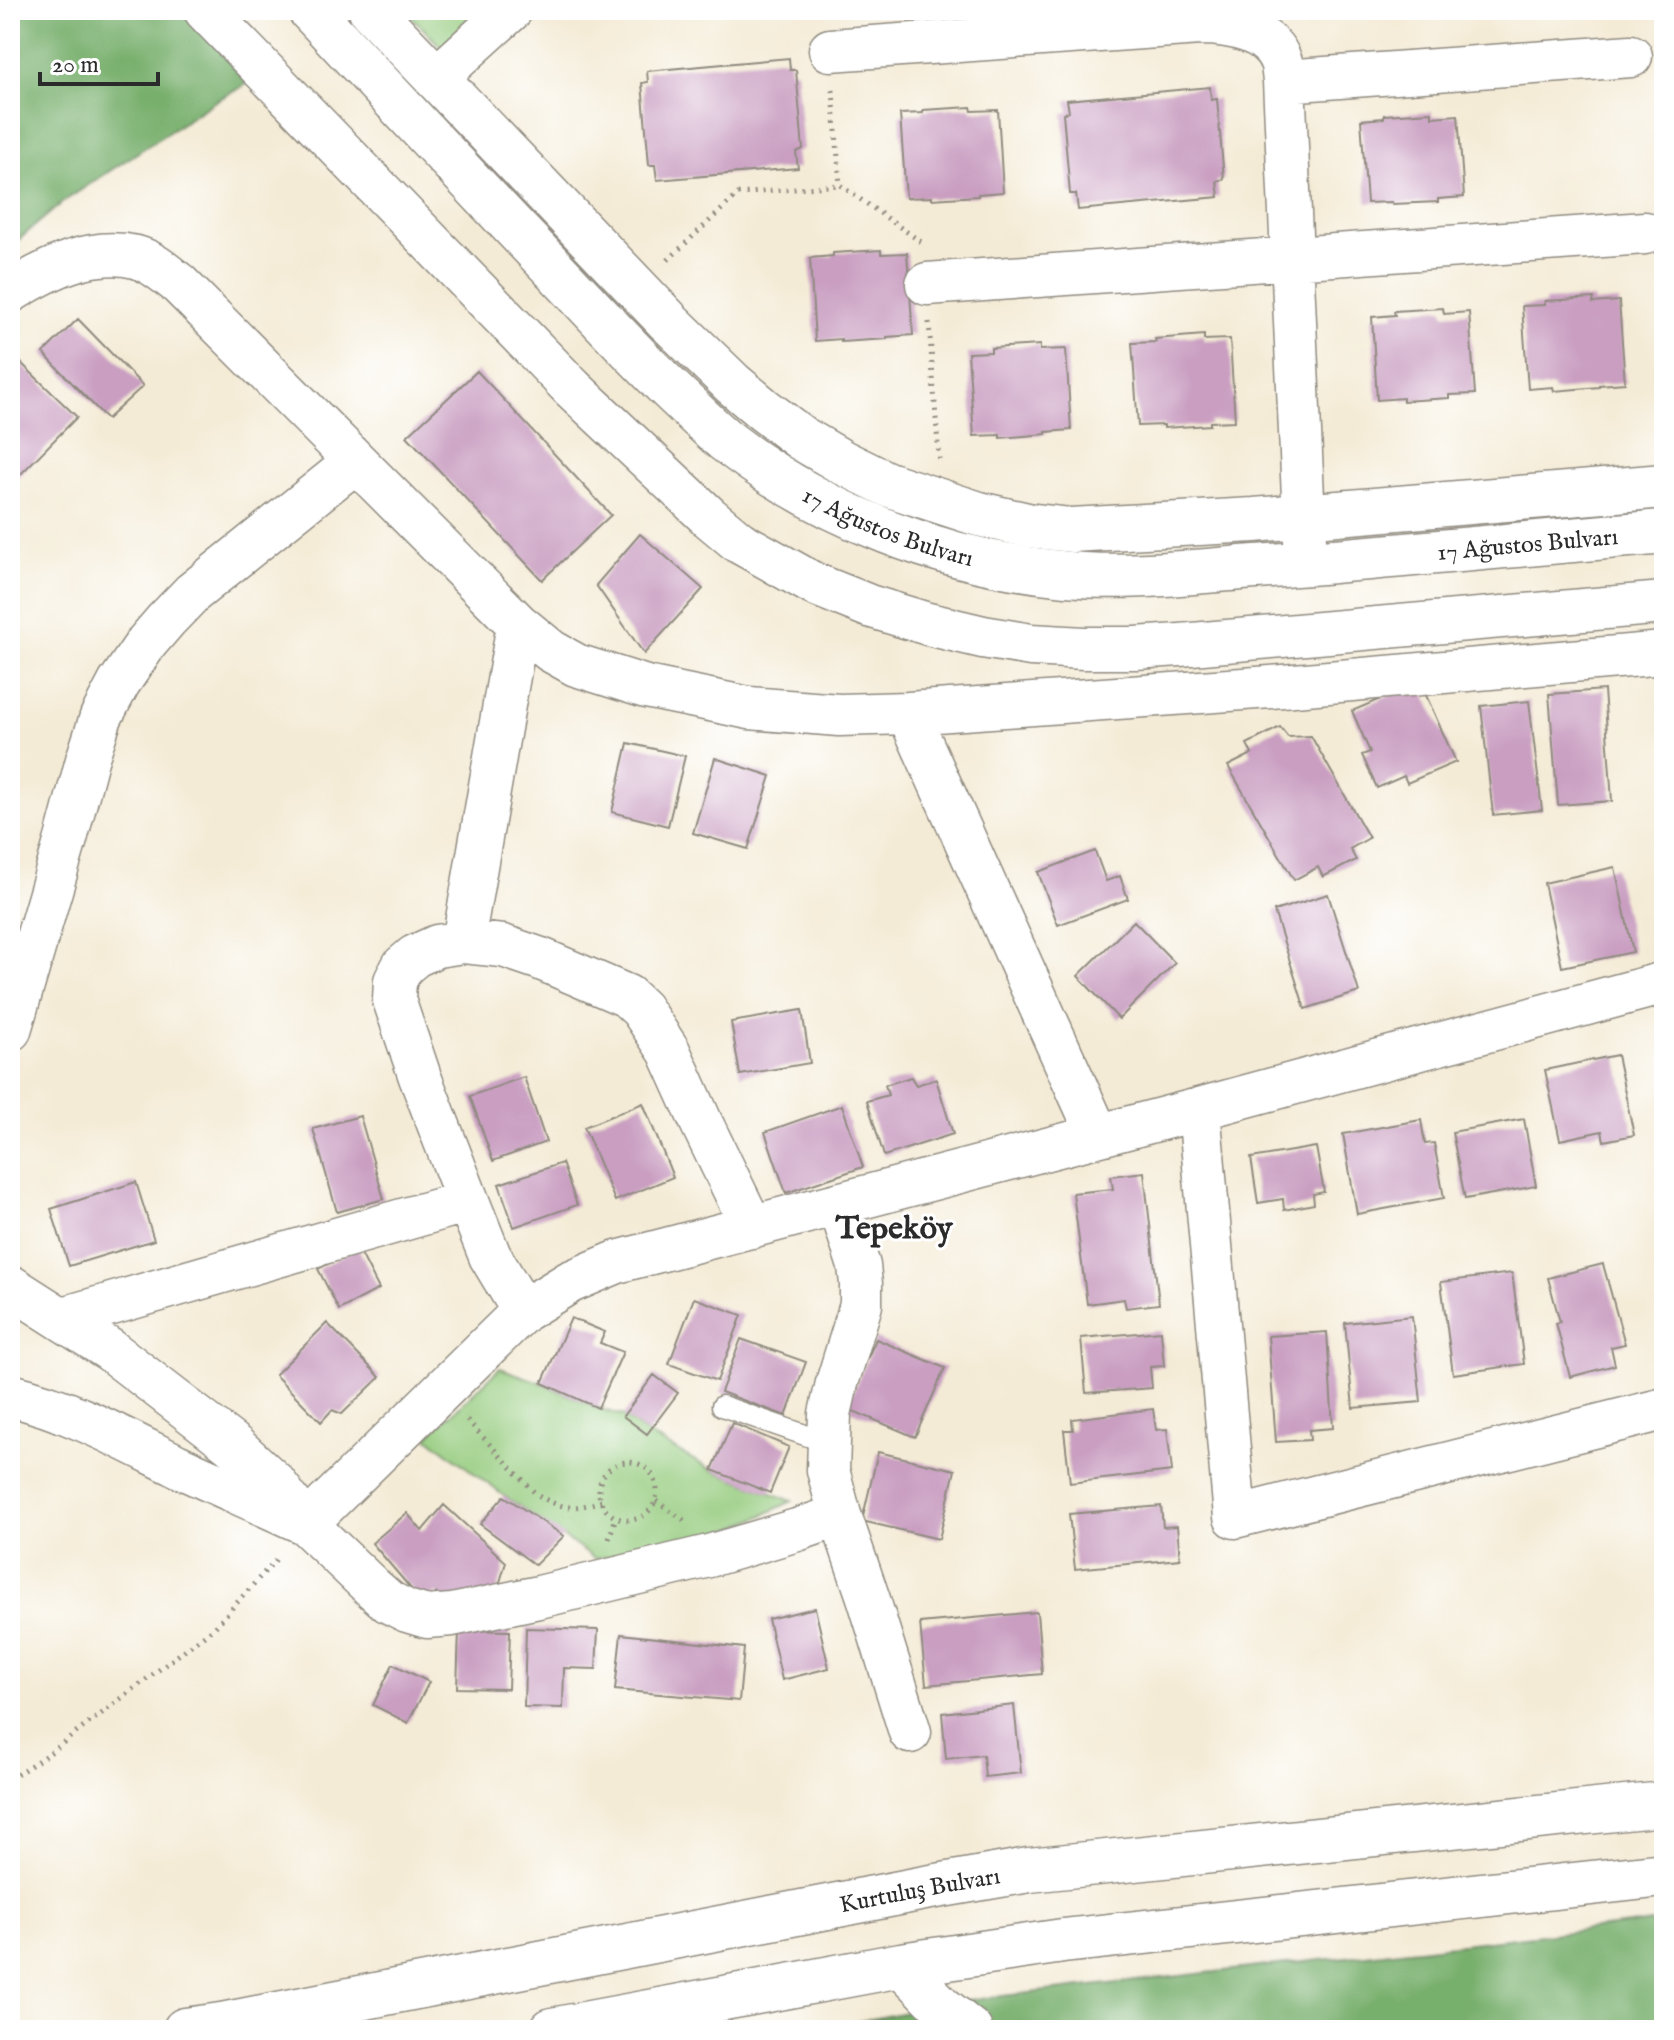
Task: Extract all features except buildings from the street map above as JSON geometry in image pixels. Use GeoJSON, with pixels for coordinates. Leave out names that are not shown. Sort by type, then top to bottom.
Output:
{"type":"FeatureCollection","features":[{"type":"Feature","properties":{"kind":"main road","name":"17 Ağustos Bulvarı"},"geometry":{"type":"LineString","coordinates":[[310,10],[541,256],[690,408],[725,440],[766,468],[877,529],[1002,564],[1068,574],[1131,576],[1664,532]]}},
{"type":"Feature","properties":{"kind":"main road","name":"17 Ağustos Bulvarı"},"geometry":{"type":"LineString","coordinates":[[371,10],[668,321],[733,384],[801,438],[887,484],[979,514],[1027,525],[1071,530],[1305,516],[1664,486]]}},
{"type":"Feature","properties":{"kind":"main road","name":"Kurtuluş Bulvarı"},"geometry":{"type":"LineString","coordinates":[[185,2030],[1029,1870],[1664,1804]]}},
{"type":"Feature","properties":{"kind":"main road"},"geometry":{"type":"LineString","coordinates":[[552,2030],[901,1965],[1063,1941],[1664,1875]]}},
{"type":"Feature","properties":{"kind":"street"},"geometry":{"type":"LineString","coordinates":[[205,10],[572,388],[697,507],[739,542],[814,584],[869,606],[928,624],[1031,645],[1084,648],[1180,645],[1664,603]]}},
{"type":"Feature","properties":{"kind":"street"},"geometry":{"type":"LineString","coordinates":[[436,78],[511,10]]}},
{"type":"Feature","properties":{"kind":"street"},"geometry":{"type":"LineString","coordinates":[[830,50],[1218,24],[1247,31],[1276,53],[1284,81],[1306,563]]}},
{"type":"Feature","properties":{"kind":"street"},"geometry":{"type":"LineString","coordinates":[[1284,81],[1631,56]]}},
{"type":"Feature","properties":{"kind":"street"},"geometry":{"type":"LineString","coordinates":[[927,284],[1645,233]]}},
{"type":"Feature","properties":{"kind":"street"},"geometry":{"type":"LineString","coordinates":[[10,292],[41,273],[72,260],[117,255],[137,258],[156,266],[179,284],[518,624],[551,651],[576,665],[646,687],[691,697],[795,713],[908,713],[1271,687],[1664,653]]}},
{"type":"Feature","properties":{"kind":"street"},"geometry":{"type":"LineString","coordinates":[[10,1030],[87,760],[101,717],[119,683],[147,642],[192,593],[355,462]]}},
{"type":"Feature","properties":{"kind":"street"},"geometry":{"type":"LineString","coordinates":[[463,942],[518,624]]}},
{"type":"Feature","properties":{"kind":"street"},"geometry":{"type":"LineString","coordinates":[[908,713],[1098,1135]]}},
{"type":"Feature","properties":{"kind":"street"},"geometry":{"type":"LineString","coordinates":[[523,1311],[490,1256],[420,1077],[394,1000],[395,981],[403,966],[415,956],[437,946],[463,942],[503,946],[627,996],[641,1009],[669,1051],[752,1227]]}},
{"type":"Feature","properties":{"kind":"street"},"geometry":{"type":"LineString","coordinates":[[306,1524],[523,1311],[570,1282],[617,1262],[1664,983]]}},
{"type":"Feature","properties":{"kind":"street"},"geometry":{"type":"LineString","coordinates":[[1199,1109],[1235,1517],[1664,1409]]}},
{"type":"Feature","properties":{"kind":"street"},"geometry":{"type":"LineString","coordinates":[[63,1318],[468,1201]]}},
{"type":"Feature","properties":{"kind":"street"},"geometry":{"type":"LineString","coordinates":[[839,1204],[859,1266],[861,1305],[830,1414],[828,1470],[910,1732]]}},
{"type":"Feature","properties":{"kind":"street"},"geometry":{"type":"LineString","coordinates":[[10,1286],[110,1350],[236,1447],[275,1483],[306,1524],[389,1602],[427,1617],[452,1615],[539,1597],[709,1556],[840,1515]]}},
{"type":"Feature","properties":{"kind":"street"},"geometry":{"type":"LineString","coordinates":[[10,1395],[72,1415],[306,1524]]}},
{"type":"Feature","properties":{"kind":"street"},"geometry":{"type":"LineString","coordinates":[[901,1965],[942,2007],[971,2030]]}},
{"type":"Feature","properties":{"kind":"lane"},"geometry":{"type":"LineString","coordinates":[[722,1406],[828,1443]]}},
{"type":"Feature","properties":{"kind":"path"},"geometry":{"type":"LineString","coordinates":[[830,50],[840,185]]}},
{"type":"Feature","properties":{"kind":"path"},"geometry":{"type":"LineString","coordinates":[[657,271],[738,194],[840,185],[924,243],[939,462]]}},
{"type":"Feature","properties":{"kind":"path"},"geometry":{"type":"LineString","coordinates":[[441,1392],[535,1493],[563,1508],[602,1501]]}},
{"type":"Feature","properties":{"kind":"path"},"geometry":{"type":"LineString","coordinates":[[636,1463],[645,1467],[656,1482],[656,1501],[651,1510],[634,1520],[616,1517],[608,1512],[602,1501],[600,1486],[603,1477],[616,1465],[636,1463]]}},
{"type":"Feature","properties":{"kind":"path"},"geometry":{"type":"LineString","coordinates":[[10,1779],[51,1752],[215,1627],[306,1524]]}},
{"type":"Feature","properties":{"kind":"green space"},"geometry":{"type":"Polygon","coordinates":[[[10,10],[186,10],[247,83],[63,202],[10,247],[10,10]]]}},
{"type":"Feature","properties":{"kind":"green space"},"geometry":{"type":"Polygon","coordinates":[[[405,10],[494,10],[448,54],[405,10]]]}},
{"type":"Feature","properties":{"kind":"green space"},"geometry":{"type":"Polygon","coordinates":[[[500,1368],[623,1416],[647,1434],[712,1470],[792,1501],[715,1534],[595,1559],[504,1496],[427,1437],[500,1368]]]}},
{"type":"Feature","properties":{"kind":"green space"},"geometry":{"type":"Polygon","coordinates":[[[1664,1921],[1664,2030],[997,2030],[959,2001],[1664,1921]]]}},
{"type":"Feature","properties":{"kind":"green space"},"geometry":{"type":"Polygon","coordinates":[[[917,2010],[942,2030],[815,2030],[917,2010]]]}},
{"type":"Feature","properties":{"kind":"district","name":"Tepeköy"},"geometry":{"type":"Point","coordinates":[894,1227]}}]}
